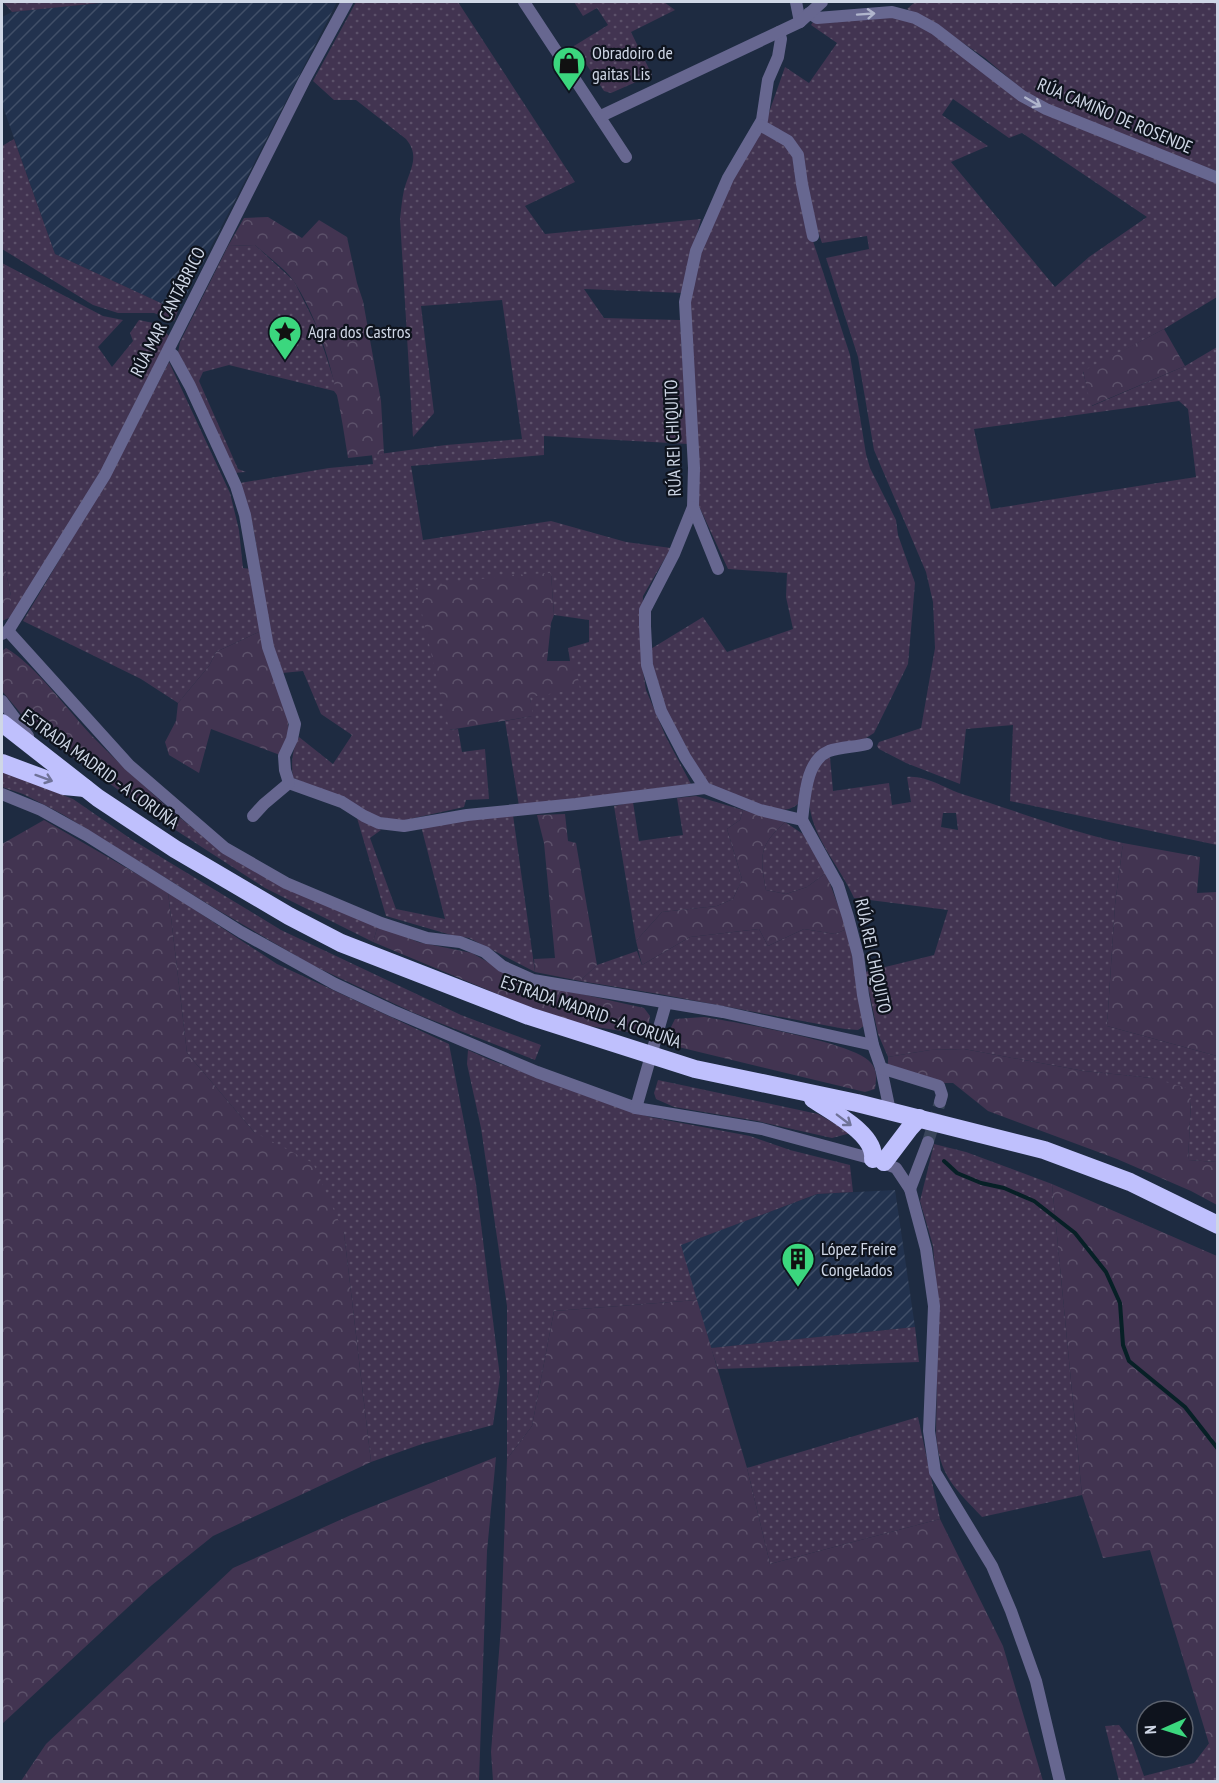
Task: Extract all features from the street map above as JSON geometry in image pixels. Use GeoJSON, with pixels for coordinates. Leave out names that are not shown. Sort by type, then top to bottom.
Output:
{"type":"FeatureCollection","features":[{"type":"Feature","properties":{"kind":"highway","name":"ESTRADA MADRID - A CORUÑA"},"geometry":{"type":"LineString","coordinates":[[2,723],[87,788],[174,849],[289,916],[341,943],[529,1016],[696,1069],[890,1111],[1044,1150],[1130,1182],[1218,1225]]}},
{"type":"Feature","properties":{"kind":"highway"},"geometry":{"type":"LineString","coordinates":[[2,763],[64,786],[87,788]]}},
{"type":"Feature","properties":{"kind":"highway"},"geometry":{"type":"LineString","coordinates":[[802,1092],[843,1119],[869,1140],[879,1161],[919,1118]]}},
{"type":"Feature","properties":{"kind":"street","name":"RÚA MAR CANTÁBRICO"},"geometry":{"type":"LineString","coordinates":[[5,632],[105,475],[304,81],[347,2]]}},
{"type":"Feature","properties":{"kind":"street"},"geometry":{"type":"LineString","coordinates":[[524,2],[626,157]]}},
{"type":"Feature","properties":{"kind":"street"},"geometry":{"type":"LineString","coordinates":[[796,2],[805,17]]}},
{"type":"Feature","properties":{"kind":"street"},"geometry":{"type":"LineString","coordinates":[[601,116],[779,32],[805,17],[822,2]]}},
{"type":"Feature","properties":{"kind":"street","name":"RÚA CAMIÑO DE ROSENDE"},"geometry":{"type":"LineString","coordinates":[[805,17],[892,12],[915,18],[935,28],[1022,96],[1046,109],[1218,178]]}},
{"type":"Feature","properties":{"kind":"street","name":"RÚA REI CHIQUITO"},"geometry":{"type":"LineString","coordinates":[[705,788],[685,757],[661,711],[647,665],[645,609],[674,554],[693,507],[694,468],[685,302],[696,251],[728,178],[760,125],[768,80],[778,57],[779,32]]}},
{"type":"Feature","properties":{"kind":"street"},"geometry":{"type":"LineString","coordinates":[[760,125],[788,141],[798,155],[813,236]]}},
{"type":"Feature","properties":{"kind":"street"},"geometry":{"type":"LineString","coordinates":[[168,351],[173,355],[190,386],[236,486],[245,515],[266,637],[295,724],[292,739],[284,756],[285,770],[290,783],[342,802],[379,823],[404,826],[466,815],[705,788],[760,810],[802,820],[806,790],[814,764],[828,752],[867,744]]}},
{"type":"Feature","properties":{"kind":"street"},"geometry":{"type":"LineString","coordinates":[[693,507],[718,569]]}},
{"type":"Feature","properties":{"kind":"street"},"geometry":{"type":"LineString","coordinates":[[5,632],[129,765],[225,848],[286,884],[381,923],[427,938],[460,942],[477,948],[502,966],[533,980],[723,1012],[873,1045]]}},
{"type":"Feature","properties":{"kind":"street"},"geometry":{"type":"LineString","coordinates":[[2,701],[37,749]]}},
{"type":"Feature","properties":{"kind":"street"},"geometry":{"type":"LineString","coordinates":[[253,816],[290,783]]}},
{"type":"Feature","properties":{"kind":"street"},"geometry":{"type":"LineString","coordinates":[[2,794],[41,810],[86,835],[241,932],[335,984],[537,1072],[636,1108],[762,1129],[879,1161],[896,1168],[910,1190],[926,1249],[934,1306],[929,1431],[935,1472],[993,1566],[1036,1681],[1060,1782]]}},
{"type":"Feature","properties":{"kind":"street","name":"RÚA REI CHIQUITO"},"geometry":{"type":"LineString","coordinates":[[802,820],[838,885],[858,955],[873,1045],[881,1068],[890,1111]]}},
{"type":"Feature","properties":{"kind":"street"},"geometry":{"type":"LineString","coordinates":[[636,1108],[666,1004]]}},
{"type":"Feature","properties":{"kind":"street"},"geometry":{"type":"LineString","coordinates":[[881,1068],[939,1086],[942,1095],[940,1102]]}},
{"type":"Feature","properties":{"kind":"street"},"geometry":{"type":"LineString","coordinates":[[910,1190],[928,1142]]}},
{"type":"Feature","properties":{"kind":"shaded area"},"geometry":{"type":"Polygon","coordinates":[[[110,2],[337,2],[178,311],[55,254],[2,104],[2,17],[12,12],[110,2]]]}},
{"type":"Feature","properties":{"kind":"shaded area"},"geometry":{"type":"Polygon","coordinates":[[[895,1190],[915,1327],[711,1348],[680,1245],[818,1194],[895,1190]]]}},
{"type":"Feature","properties":{"kind":"green space"},"geometry":{"type":"Polygon","coordinates":[[[3,2],[110,2],[12,12],[3,2]]]}},
{"type":"Feature","properties":{"kind":"green space"},"geometry":{"type":"Polygon","coordinates":[[[356,2],[458,2],[575,182],[525,206],[545,234],[701,219],[684,293],[584,289],[604,318],[680,320],[688,444],[544,436],[544,455],[411,466],[423,540],[551,521],[626,542],[671,548],[643,596],[641,658],[646,690],[666,737],[691,784],[519,806],[505,721],[532,716],[530,697],[575,661],[570,661],[568,648],[589,642],[589,620],[554,615],[551,574],[449,730],[458,729],[462,752],[485,749],[489,799],[466,800],[464,807],[401,821],[377,817],[293,778],[293,757],[299,737],[333,764],[352,735],[321,714],[303,671],[282,673],[268,629],[255,537],[240,483],[329,468],[373,464],[372,455],[446,445],[522,439],[502,300],[421,306],[434,413],[413,437],[400,219],[413,152],[406,139],[356,100],[334,100],[313,81],[356,2]]]}},
{"type":"Feature","properties":{"kind":"green space"},"geometry":{"type":"Polygon","coordinates":[[[574,2],[664,2],[675,10],[631,32],[652,75],[611,93],[604,91],[574,46],[608,25],[597,8],[583,16],[574,2]]]}},
{"type":"Feature","properties":{"kind":"green space"},"geometry":{"type":"Polygon","coordinates":[[[915,2],[1217,2],[1217,171],[1157,150],[1032,98],[985,58],[941,28],[907,9],[915,2]]]}},
{"type":"Feature","properties":{"kind":"green space"},"geometry":{"type":"Polygon","coordinates":[[[893,16],[918,23],[991,76],[1109,140],[1217,183],[1217,297],[1164,329],[1083,372],[1092,406],[1185,366],[1217,347],[1217,845],[1010,801],[1013,725],[966,729],[960,784],[906,763],[877,746],[879,742],[921,728],[935,648],[933,602],[926,572],[874,450],[858,357],[826,258],[869,249],[867,236],[822,243],[810,209],[802,153],[771,128],[766,121],[785,67],[809,83],[837,43],[811,25],[813,22],[826,23],[893,16]],[[953,99],[942,115],[988,146],[951,162],[1055,287],[1089,257],[1147,217],[1022,133],[1009,138],[953,99]],[[1179,401],[974,429],[991,509],[1196,477],[1188,409],[1179,401]]]}},
{"type":"Feature","properties":{"kind":"green space"},"geometry":{"type":"Polygon","coordinates":[[[761,129],[785,141],[795,155],[812,238],[850,355],[866,454],[870,468],[896,520],[898,535],[915,583],[908,664],[874,733],[863,740],[829,747],[800,802],[785,810],[768,808],[729,794],[713,787],[707,781],[675,730],[663,704],[649,650],[703,617],[727,652],[793,629],[786,597],[787,573],[728,569],[698,504],[689,290],[702,243],[732,180],[761,129]]]}},
{"type":"Feature","properties":{"kind":"green space"},"geometry":{"type":"Polygon","coordinates":[[[14,139],[55,254],[178,311],[174,321],[154,313],[118,313],[93,305],[2,249],[2,146],[14,139]]]}},
{"type":"Feature","properties":{"kind":"green space"},"geometry":{"type":"Polygon","coordinates":[[[268,217],[302,238],[319,220],[347,237],[363,301],[381,401],[384,454],[348,458],[341,413],[324,346],[316,324],[295,283],[282,268],[255,245],[228,246],[244,218],[268,217]]]}},
{"type":"Feature","properties":{"kind":"green space"},"geometry":{"type":"Polygon","coordinates":[[[255,245],[294,281],[316,325],[340,399],[334,391],[229,365],[203,372],[199,381],[238,469],[246,472],[233,473],[178,353],[180,342],[228,246],[255,245]]]}},
{"type":"Feature","properties":{"kind":"green space"},"geometry":{"type":"Polygon","coordinates":[[[2,263],[103,316],[123,320],[98,347],[112,367],[133,341],[130,333],[139,320],[158,324],[169,336],[99,475],[11,617],[11,596],[2,554],[2,263]]]}},
{"type":"Feature","properties":{"kind":"green space"},"geometry":{"type":"Polygon","coordinates":[[[1164,329],[1185,366],[1091,406],[1083,371],[1164,329]]]}},
{"type":"Feature","properties":{"kind":"green space"},"geometry":{"type":"Polygon","coordinates":[[[169,362],[230,493],[239,530],[243,568],[251,569],[261,631],[216,652],[209,666],[178,703],[141,679],[23,621],[114,468],[169,362]]]}},
{"type":"Feature","properties":{"kind":"green space"},"geometry":{"type":"Polygon","coordinates":[[[2,554],[11,596],[11,617],[2,621],[2,554]]]}},
{"type":"Feature","properties":{"kind":"green space"},"geometry":{"type":"Polygon","coordinates":[[[551,573],[554,615],[547,661],[575,661],[580,689],[530,697],[533,716],[449,730],[416,588],[510,575],[551,573]]]}},
{"type":"Feature","properties":{"kind":"green space"},"geometry":{"type":"Polygon","coordinates":[[[261,631],[288,720],[289,739],[280,755],[211,729],[199,773],[169,755],[165,742],[176,721],[178,703],[209,666],[216,652],[261,631]]]}},
{"type":"Feature","properties":{"kind":"green space"},"geometry":{"type":"Polygon","coordinates":[[[6,648],[30,666],[97,741],[168,808],[157,818],[33,728],[2,691],[2,651],[6,648]]]}},
{"type":"Feature","properties":{"kind":"green space"},"geometry":{"type":"Polygon","coordinates":[[[830,757],[833,791],[889,783],[892,805],[911,802],[907,777],[920,778],[1081,833],[1123,843],[1115,905],[1107,1026],[1217,1056],[1217,1162],[1188,1160],[1191,1100],[1152,1078],[1084,1071],[964,1049],[930,1050],[888,1057],[878,1034],[865,972],[934,955],[948,910],[854,898],[814,826],[809,795],[816,766],[830,757]],[[943,813],[941,827],[958,830],[956,813],[943,813]]]}},
{"type":"Feature","properties":{"kind":"green space"},"geometry":{"type":"Polygon","coordinates":[[[2,771],[73,799],[131,839],[281,930],[461,1015],[541,1045],[535,1060],[414,1013],[312,965],[62,814],[23,794],[2,787],[2,771]]]}},
{"type":"Feature","properties":{"kind":"green space"},"geometry":{"type":"Polygon","coordinates":[[[696,796],[743,810],[740,820],[727,829],[742,879],[733,899],[717,906],[662,912],[636,941],[614,806],[633,802],[639,841],[683,835],[677,798],[696,796]]]}},
{"type":"Feature","properties":{"kind":"green space"},"geometry":{"type":"Polygon","coordinates":[[[168,808],[219,849],[378,925],[373,942],[265,888],[157,818],[168,808]]]}},
{"type":"Feature","properties":{"kind":"green space"},"geometry":{"type":"Polygon","coordinates":[[[743,810],[785,822],[770,838],[763,853],[766,890],[786,894],[807,887],[826,873],[847,929],[835,934],[804,929],[768,946],[759,929],[690,937],[642,965],[636,941],[662,912],[717,906],[733,899],[742,879],[727,829],[740,820],[743,810]]]}},
{"type":"Feature","properties":{"kind":"green space"},"geometry":{"type":"Polygon","coordinates":[[[565,814],[568,841],[576,843],[597,965],[580,981],[535,972],[534,959],[555,958],[544,843],[537,815],[565,814]]]}},
{"type":"Feature","properties":{"kind":"green space"},"geometry":{"type":"Polygon","coordinates":[[[513,815],[535,972],[469,938],[386,916],[357,818],[381,830],[370,838],[396,909],[445,919],[421,826],[513,815]]]}},
{"type":"Feature","properties":{"kind":"green space"},"geometry":{"type":"Polygon","coordinates":[[[44,820],[168,892],[187,1053],[254,1132],[313,1163],[344,1233],[371,1462],[213,1536],[152,1585],[2,1724],[2,844],[44,820]]]}},
{"type":"Feature","properties":{"kind":"green space"},"geometry":{"type":"Polygon","coordinates":[[[785,822],[803,834],[826,873],[807,887],[786,894],[766,890],[762,860],[770,838],[785,822]]]}},
{"type":"Feature","properties":{"kind":"green space"},"geometry":{"type":"Polygon","coordinates":[[[1123,843],[1200,857],[1197,893],[1217,892],[1217,1056],[1107,1026],[1115,905],[1123,843]]]}},
{"type":"Feature","properties":{"kind":"green space"},"geometry":{"type":"Polygon","coordinates":[[[168,892],[277,964],[449,1044],[476,1184],[500,1377],[493,1425],[422,1444],[371,1462],[344,1233],[187,1053],[168,892]]]}},
{"type":"Feature","properties":{"kind":"green space"},"geometry":{"type":"Polygon","coordinates":[[[378,925],[418,942],[472,953],[519,980],[644,1008],[650,1016],[647,1035],[583,1025],[519,1003],[373,942],[378,925]]]}},
{"type":"Feature","properties":{"kind":"green space"},"geometry":{"type":"Polygon","coordinates":[[[759,929],[768,946],[804,929],[835,934],[847,929],[865,1025],[858,1030],[845,1029],[580,981],[597,965],[637,951],[642,965],[690,937],[759,929]]]}},
{"type":"Feature","properties":{"kind":"green space"},"geometry":{"type":"Polygon","coordinates":[[[704,1017],[793,1034],[861,1055],[875,1069],[875,1089],[865,1092],[666,1044],[675,1019],[704,1017]]]}},
{"type":"Feature","properties":{"kind":"green space"},"geometry":{"type":"Polygon","coordinates":[[[964,1049],[1084,1071],[1152,1078],[1187,1088],[1191,1100],[1188,1160],[1217,1162],[1217,1205],[1191,1191],[1117,1159],[988,1111],[953,1083],[940,1083],[888,1068],[888,1057],[930,1050],[964,1049]]]}},
{"type":"Feature","properties":{"kind":"green space"},"geometry":{"type":"Polygon","coordinates":[[[468,1050],[595,1099],[650,1117],[750,1136],[790,1150],[850,1165],[853,1192],[817,1194],[681,1245],[697,1300],[554,1311],[532,1426],[507,1459],[507,1306],[481,1128],[467,1064],[468,1050]]]}},
{"type":"Feature","properties":{"kind":"green space"},"geometry":{"type":"Polygon","coordinates":[[[658,1080],[818,1114],[851,1133],[832,1138],[757,1121],[674,1107],[656,1099],[654,1093],[658,1080]]]}},
{"type":"Feature","properties":{"kind":"green space"},"geometry":{"type":"Polygon","coordinates":[[[934,1144],[966,1152],[1052,1184],[1082,1495],[982,1517],[956,1489],[945,1471],[936,1434],[938,1307],[933,1246],[920,1201],[934,1144]]]}},
{"type":"Feature","properties":{"kind":"green space"},"geometry":{"type":"Polygon","coordinates":[[[1052,1184],[1217,1256],[1217,1770],[1150,1550],[1103,1558],[1082,1495],[1052,1184]]]}},
{"type":"Feature","properties":{"kind":"green space"},"geometry":{"type":"Polygon","coordinates":[[[697,1300],[747,1468],[770,1564],[940,1519],[1003,1646],[1043,1781],[493,1781],[491,1752],[501,1627],[507,1459],[532,1426],[554,1311],[697,1300]]]}},
{"type":"Feature","properties":{"kind":"green space"},"geometry":{"type":"Polygon","coordinates":[[[915,1327],[919,1362],[718,1369],[711,1348],[915,1327]]]}},
{"type":"Feature","properties":{"kind":"green space"},"geometry":{"type":"Polygon","coordinates":[[[918,1417],[940,1519],[770,1564],[747,1468],[918,1417]]]}},
{"type":"Feature","properties":{"kind":"green space"},"geometry":{"type":"Polygon","coordinates":[[[496,1457],[487,1551],[479,1781],[21,1781],[46,1744],[233,1568],[351,1515],[496,1457]]]}},
{"type":"Feature","properties":{"kind":"green space"},"geometry":{"type":"Polygon","coordinates":[[[1119,1725],[1132,1742],[1135,1759],[1138,1759],[1144,1776],[1194,1763],[1210,1742],[1217,1770],[1217,1781],[1119,1781],[1105,1726],[1119,1725]]]}},
{"type":"Feature","properties":{"kind":"waterway"},"geometry":{"type":"LineString","coordinates":[[944,1161],[957,1173],[981,1183],[1004,1188],[1034,1201],[1075,1233],[1106,1272],[1120,1303],[1123,1345],[1129,1361],[1185,1407],[1218,1449]]}},
{"type":"Feature","properties":{"kind":"tunnel"},"geometry":{"type":"LineString","coordinates":[[928,1142],[940,1102]]}},
{"type":"Feature","properties":{"kind":"place","name":"Obradoiro de gaitas Lis"},"geometry":{"type":"Point","coordinates":[569,92]}},
{"type":"Feature","properties":{"kind":"place","name":"Agra dos Castros"},"geometry":{"type":"Point","coordinates":[285,361]}},
{"type":"Feature","properties":{"kind":"place","name":"López Freire Congelados"},"geometry":{"type":"Point","coordinates":[798,1288]}}]}
